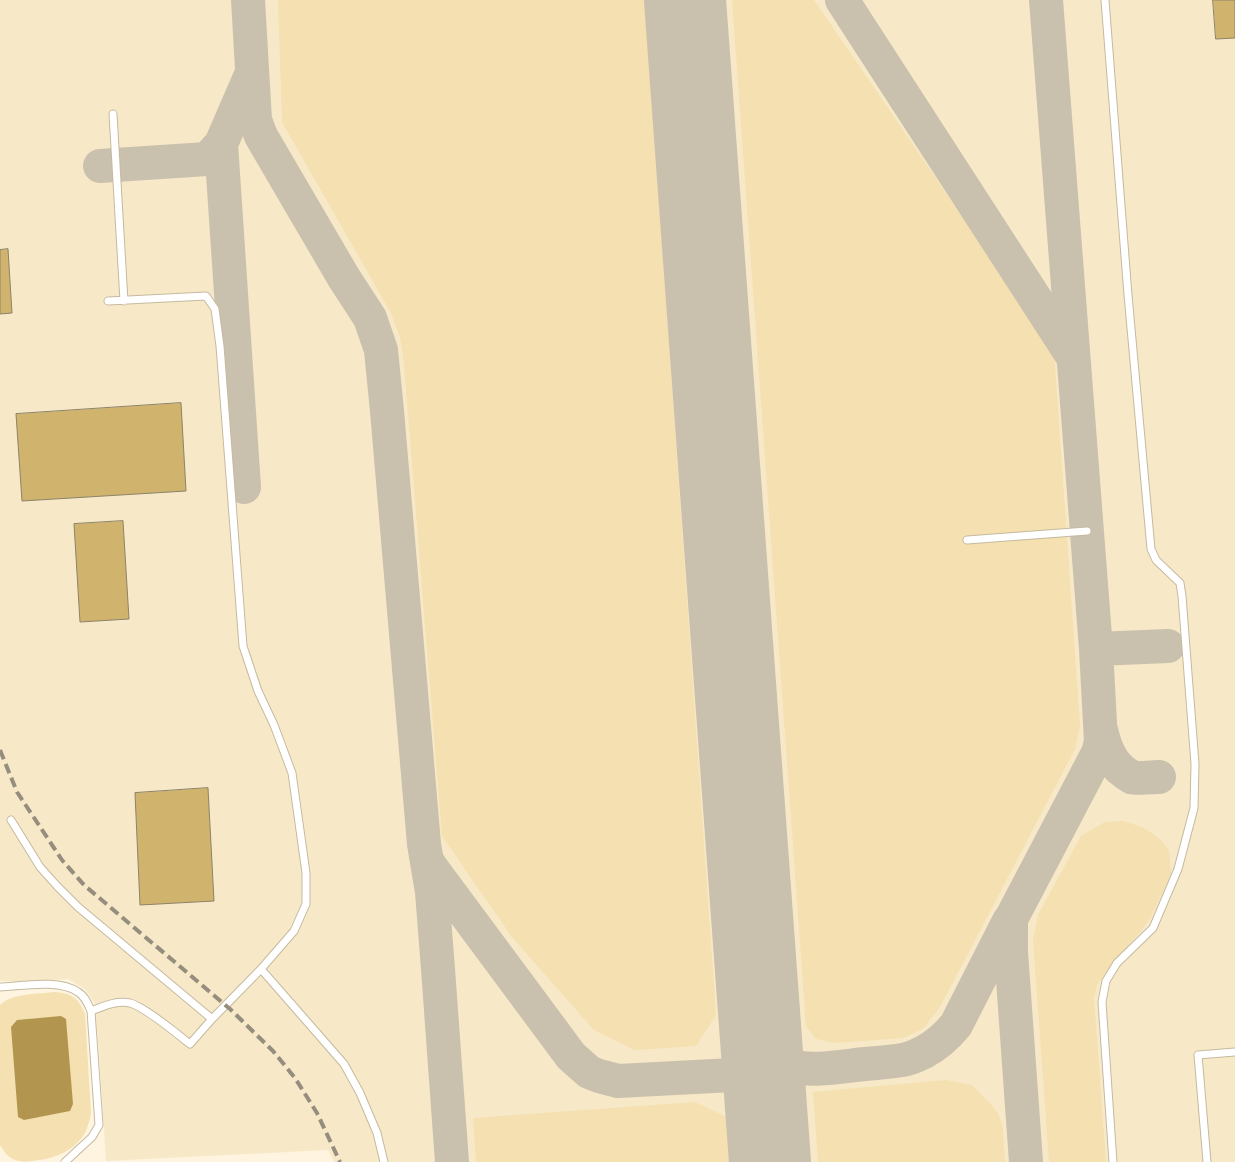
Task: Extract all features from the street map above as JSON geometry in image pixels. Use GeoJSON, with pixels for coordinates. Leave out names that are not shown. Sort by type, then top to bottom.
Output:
{"type":"FeatureCollection","features":[{"type":"Feature","properties":{"kind":"lane"},"geometry":{"type":"LineString","coordinates":[[1105,0],[1128,295],[1151,549],[1156,560],[1180,583],[1196,764],[1194,808],[1178,869],[1171,886],[1153,928],[1117,963],[1106,981],[1102,1002],[1113,1162]]}},
{"type":"Feature","properties":{"kind":"lane"},"geometry":{"type":"LineString","coordinates":[[113,114],[124,301]]}},
{"type":"Feature","properties":{"kind":"lane"},"geometry":{"type":"LineString","coordinates":[[91,1010],[109,1004],[121,1003],[140,1006],[190,1044],[294,931],[306,904],[306,873],[292,773],[274,725],[258,691],[242,646],[220,346],[215,309],[206,296],[108,302]]}},
{"type":"Feature","properties":{"kind":"lane"},"geometry":{"type":"LineString","coordinates":[[967,540],[1087,531]]}},
{"type":"Feature","properties":{"kind":"lane"},"geometry":{"type":"LineString","coordinates":[[12,820],[40,867],[56,886],[78,907],[212,1019]]}},
{"type":"Feature","properties":{"kind":"lane"},"geometry":{"type":"LineString","coordinates":[[261,969],[344,1064],[360,1093],[377,1133],[384,1162]]}},
{"type":"Feature","properties":{"kind":"lane"},"geometry":{"type":"LineString","coordinates":[[0,987],[46,984],[65,986],[78,992],[86,1000],[91,1010],[99,1125],[92,1137],[65,1162]]}},
{"type":"Feature","properties":{"kind":"lane"},"geometry":{"type":"LineString","coordinates":[[1207,1162],[1198,1055],[1235,1052]]}},
{"type":"Feature","properties":{"kind":"shaded area"},"geometry":{"type":"Polygon","coordinates":[[[0,0],[1235,0],[1235,1162],[334,1162],[328,1150],[106,1161],[95,1004],[85,989],[68,979],[24,982],[0,980],[0,0]]]}},
{"type":"Feature","properties":{"kind":"shaded area"},"geometry":{"type":"Polygon","coordinates":[[[278,0],[645,0],[716,1015],[696,1046],[635,1050],[594,1030],[512,937],[442,836],[404,364],[400,337],[391,313],[282,122],[278,0]]]}},
{"type":"Feature","properties":{"kind":"shaded area"},"geometry":{"type":"Polygon","coordinates":[[[732,0],[814,0],[1054,351],[1080,725],[1075,749],[940,1007],[923,1029],[903,1038],[835,1043],[816,1039],[806,1026],[732,0]]]}},
{"type":"Feature","properties":{"kind":"shaded area"},"geometry":{"type":"Polygon","coordinates":[[[1123,821],[1142,827],[1161,840],[1169,850],[1171,874],[1151,917],[1097,985],[1094,998],[1106,1162],[1049,1162],[1033,940],[1038,915],[1081,836],[1105,822],[1123,821]]]}},
{"type":"Feature","properties":{"kind":"shaded area"},"geometry":{"type":"Polygon","coordinates":[[[54,992],[74,997],[85,1014],[91,1114],[83,1136],[67,1151],[47,1159],[27,1162],[18,1161],[9,1157],[0,1145],[0,1005],[18,996],[54,992]]]}},
{"type":"Feature","properties":{"kind":"shaded area"},"geometry":{"type":"Polygon","coordinates":[[[61,1016],[66,1019],[73,1104],[70,1111],[24,1120],[18,1117],[11,1027],[17,1020],[61,1016]]]}},
{"type":"Feature","properties":{"kind":"shaded area"},"geometry":{"type":"Polygon","coordinates":[[[946,1080],[972,1085],[995,1109],[1003,1129],[1005,1162],[818,1162],[813,1092],[946,1080]]]}},
{"type":"Feature","properties":{"kind":"shaded area"},"geometry":{"type":"Polygon","coordinates":[[[695,1102],[726,1117],[729,1162],[476,1162],[473,1118],[695,1102]]]}},
{"type":"Feature","properties":{"kind":"building"},"geometry":{"type":"Polygon","coordinates":[[[1213,0],[1235,0],[1235,38],[1216,39],[1213,0]]]}},
{"type":"Feature","properties":{"kind":"building"},"geometry":{"type":"Polygon","coordinates":[[[8,249],[12,313],[0,314],[0,250],[8,249]]]}},
{"type":"Feature","properties":{"kind":"building"},"geometry":{"type":"Polygon","coordinates":[[[181,403],[186,491],[22,501],[16,414],[181,403]]]}},
{"type":"Feature","properties":{"kind":"building"},"geometry":{"type":"Polygon","coordinates":[[[123,521],[129,619],[80,622],[74,524],[123,521]]]}},
{"type":"Feature","properties":{"kind":"building"},"geometry":{"type":"Polygon","coordinates":[[[208,788],[214,901],[140,905],[135,793],[208,788]]]}},
{"type":"Feature","properties":{"kind":"taxiway"},"geometry":{"type":"LineString","coordinates":[[248,0],[255,120],[261,136],[344,278],[370,318],[381,350],[424,844],[432,892],[452,1162]]}},
{"type":"Feature","properties":{"kind":"taxiway"},"geometry":{"type":"LineString","coordinates":[[842,0],[1073,357]]}},
{"type":"Feature","properties":{"kind":"taxiway"},"geometry":{"type":"LineString","coordinates":[[1026,1162],[1011,952],[1011,919],[1098,753],[1101,742],[1096,649],[1046,0]]}},
{"type":"Feature","properties":{"kind":"taxiway"},"geometry":{"type":"LineString","coordinates":[[244,487],[221,144],[250,77]]}},
{"type":"Feature","properties":{"kind":"taxiway"},"geometry":{"type":"LineString","coordinates":[[100,166],[207,159],[221,144]]}},
{"type":"Feature","properties":{"kind":"taxiway"},"geometry":{"type":"LineString","coordinates":[[1096,649],[1168,646]]}},
{"type":"Feature","properties":{"kind":"taxiway"},"geometry":{"type":"LineString","coordinates":[[1101,730],[1106,748],[1119,768],[1134,778],[1159,777]]}},
{"type":"Feature","properties":{"kind":"taxiway"},"geometry":{"type":"LineString","coordinates":[[429,864],[571,1056],[589,1072],[618,1081],[733,1075],[749,1059],[759,1022]]}},
{"type":"Feature","properties":{"kind":"taxiway"},"geometry":{"type":"LineString","coordinates":[[759,1022],[771,1046],[780,1058],[789,1065],[797,1067],[816,1069],[897,1061],[913,1057],[937,1043],[956,1025],[1009,921]]}},
{"type":"Feature","properties":{"kind":"runway"},"geometry":{"type":"LineString","coordinates":[[685,0],[770,1162]]}},
{"type":"Feature","properties":{"kind":"railway"},"geometry":{"type":"LineString","coordinates":[[0,750],[17,792],[62,860],[84,885],[230,1009],[273,1051],[295,1078],[317,1113],[340,1162]]}}]}
